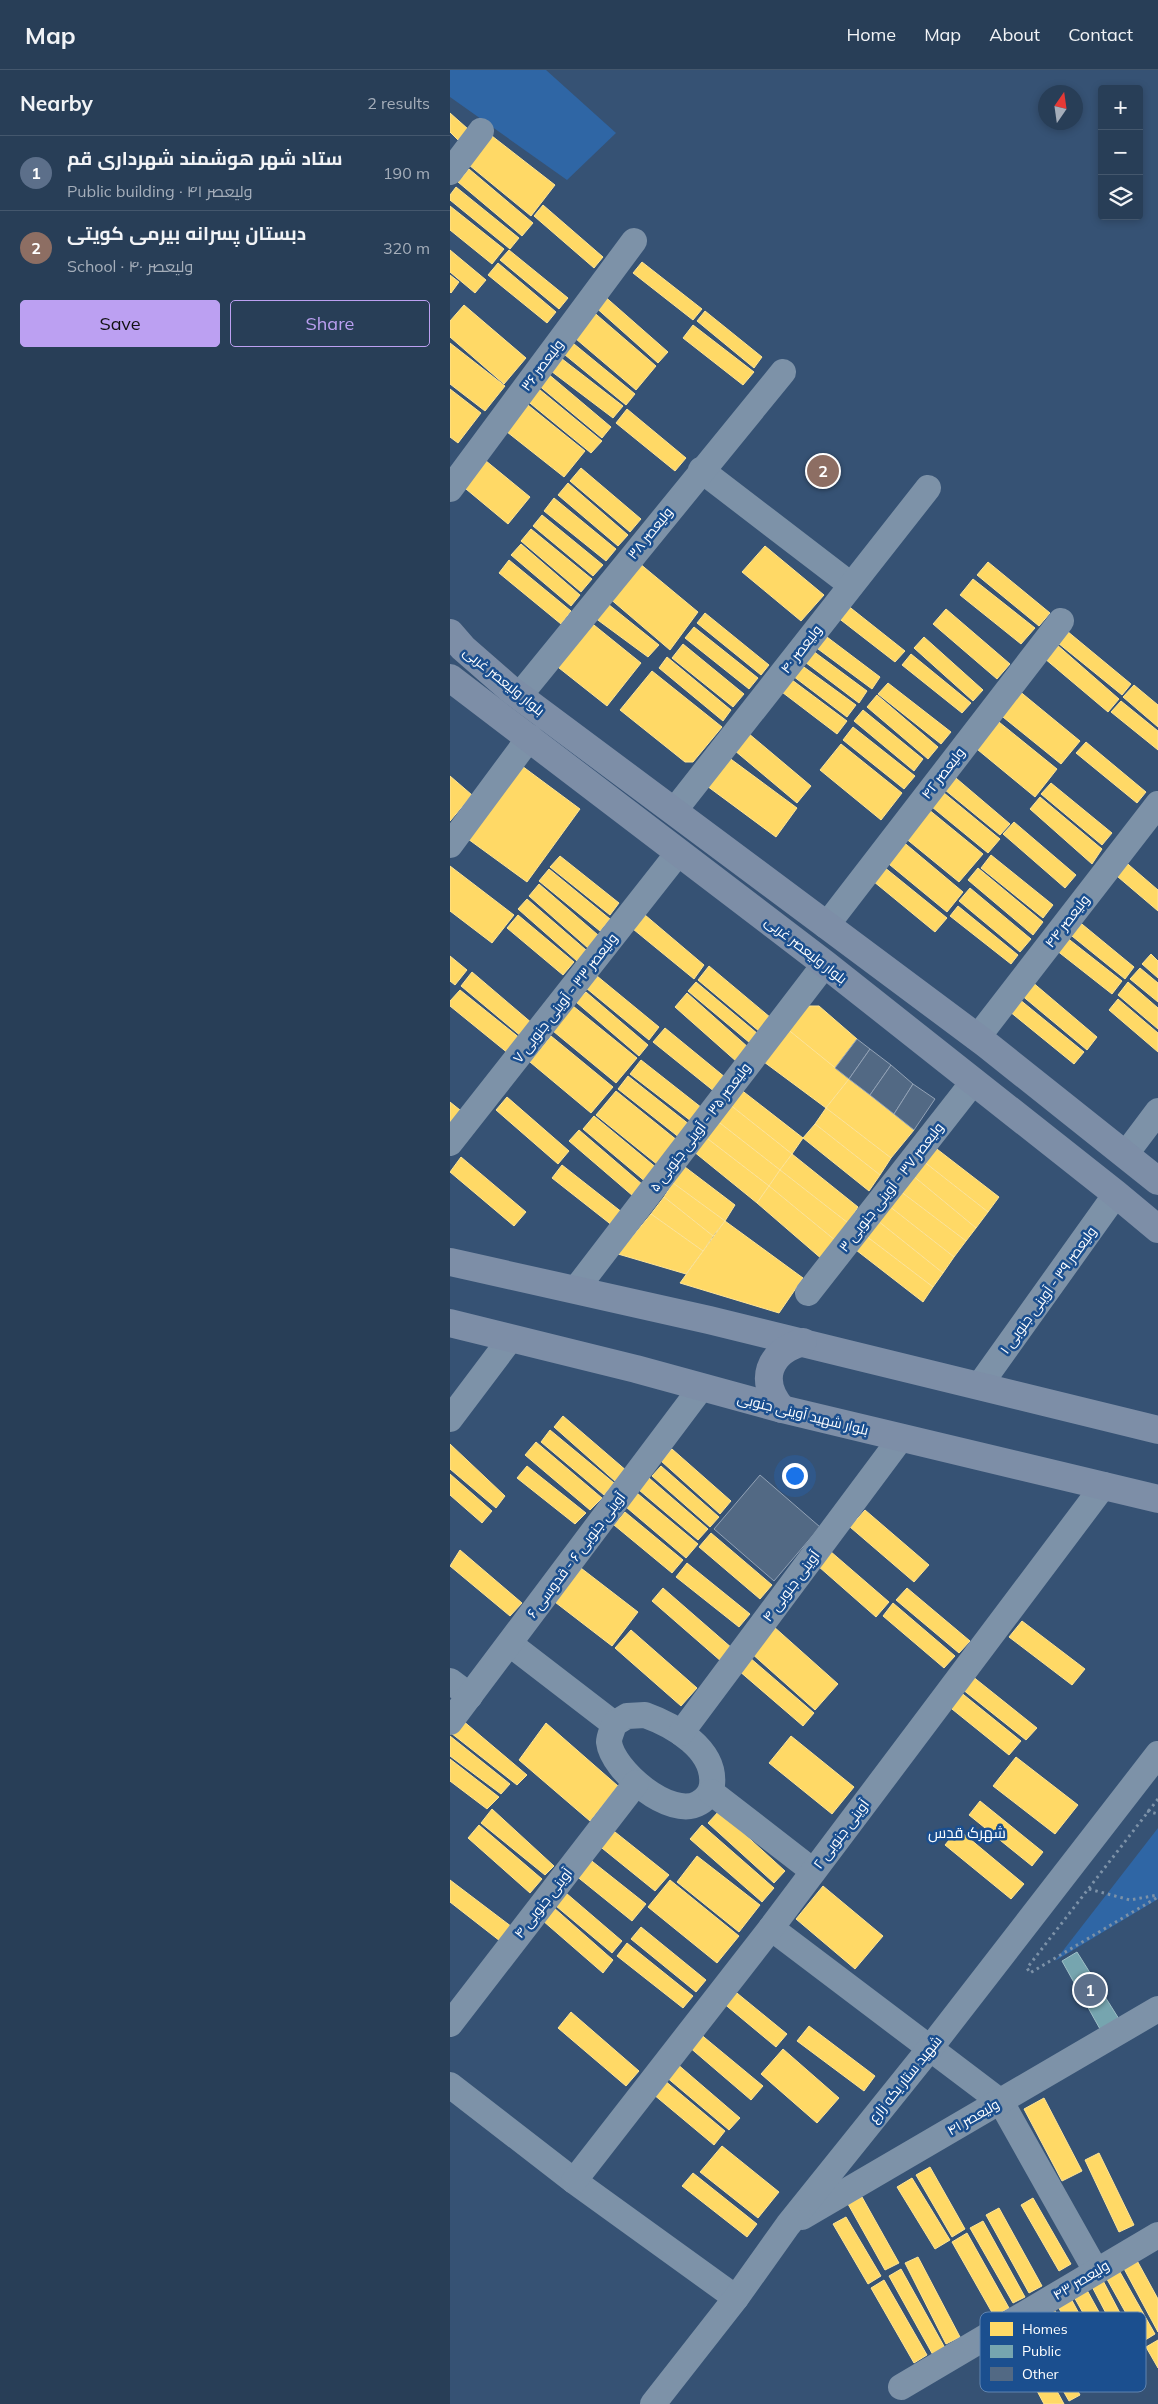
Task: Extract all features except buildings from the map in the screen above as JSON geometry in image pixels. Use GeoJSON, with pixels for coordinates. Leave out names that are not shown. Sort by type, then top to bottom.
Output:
{"type":"FeatureCollection","features":[{"type":"Feature","properties":{"kind":"main road","name":"بلوار ولیعصر غربی"},"geometry":{"type":"LineString","coordinates":[[450,633],[463,648],[519,696],[977,1038],[1158,1181]]}},
{"type":"Feature","properties":{"kind":"main road","name":"بلوار ولیعصر غربی"},"geometry":{"type":"LineString","coordinates":[[450,678],[530,737],[824,964],[974,1081],[1158,1229]]}},
{"type":"Feature","properties":{"kind":"main road"},"geometry":{"type":"LineString","coordinates":[[450,1262],[576,1289],[803,1342],[1158,1430]]}},
{"type":"Feature","properties":{"kind":"main road","name":"بلوار شهید آوینی جنوبی"},"geometry":{"type":"LineString","coordinates":[[450,1324],[512,1338],[782,1409],[1158,1498]]}},
{"type":"Feature","properties":{"kind":"main road"},"geometry":{"type":"LineString","coordinates":[[782,1409],[774,1400],[769,1388],[768,1375],[772,1363],[780,1353],[790,1346],[803,1342]]}},
{"type":"Feature","properties":{"kind":"street"},"geometry":{"type":"LineString","coordinates":[[450,172],[481,131]]}},
{"type":"Feature","properties":{"kind":"street","name":"ولیعصر ۳۶"},"geometry":{"type":"LineString","coordinates":[[450,489],[634,240]]}},
{"type":"Feature","properties":{"kind":"street","name":"ولیعصر ۳۸"},"geometry":{"type":"LineString","coordinates":[[519,696],[701,470],[783,372]]}},
{"type":"Feature","properties":{"kind":"street"},"geometry":{"type":"LineString","coordinates":[[701,470],[851,585]]}},
{"type":"Feature","properties":{"kind":"street","name":"ولیعصر ۴۰"},"geometry":{"type":"LineString","coordinates":[[674,811],[928,488]]}},
{"type":"Feature","properties":{"kind":"street","name":"ولیعصر ۴۲"},"geometry":{"type":"LineString","coordinates":[[826,926],[1060,621]]}},
{"type":"Feature","properties":{"kind":"street"},"geometry":{"type":"LineString","coordinates":[[450,845],[530,737]]}},
{"type":"Feature","properties":{"kind":"street","name":"ولیعصر ۴۴"},"geometry":{"type":"LineString","coordinates":[[977,1038],[1158,804]]}},
{"type":"Feature","properties":{"kind":"street","name":"ولیعصر ۳۳ - آوینی جنوبی ۷"},"geometry":{"type":"LineString","coordinates":[[450,1143],[679,852]]}},
{"type":"Feature","properties":{"kind":"street","name":"ولیعصر ۳۵ - آوینی جنوبی ۵"},"geometry":{"type":"LineString","coordinates":[[576,1289],[824,964]]}},
{"type":"Feature","properties":{"kind":"street","name":"ولیعصر ۳۷ - آوینی جنوبی ۳"},"geometry":{"type":"LineString","coordinates":[[808,1293],[974,1081]]}},
{"type":"Feature","properties":{"kind":"street"},"geometry":{"type":"LineString","coordinates":[[1125,1155],[1158,1111]]}},
{"type":"Feature","properties":{"kind":"street","name":"ولیعصر ۳۹ - آوینی جنوبی ۱"},"geometry":{"type":"LineString","coordinates":[[979,1386],[1116,1194]]}},
{"type":"Feature","properties":{"kind":"street"},"geometry":{"type":"LineString","coordinates":[[450,1419],[512,1338]]}},
{"type":"Feature","properties":{"kind":"street","name":"آوینی جنوبی ۶ - قدوسی ۶"},"geometry":{"type":"LineString","coordinates":[[450,1722],[460,1688],[510,1644],[702,1388]]}},
{"type":"Feature","properties":{"kind":"street","name":"آوینی جنوبی ۴"},"geometry":{"type":"LineString","coordinates":[[682,1734],[901,1438]]}},
{"type":"Feature","properties":{"kind":"street","name":"آوینی جنوبی ۲"},"geometry":{"type":"LineString","coordinates":[[574,2181],[771,1928],[1104,1485]]}},
{"type":"Feature","properties":{"kind":"street"},"geometry":{"type":"LineString","coordinates":[[510,1644],[614,1724]]}},
{"type":"Feature","properties":{"kind":"street"},"geometry":{"type":"LineString","coordinates":[[645,1715],[660,1721],[682,1734],[695,1744],[708,1764],[712,1779],[711,1792],[700,1803],[690,1806],[675,1805],[662,1800],[636,1782],[613,1756],[609,1741],[614,1724],[627,1716],[645,1715]]}},
{"type":"Feature","properties":{"kind":"street","name":"شهید ستار یکه زارع"},"geometry":{"type":"LineString","coordinates":[[653,2404],[736,2298],[788,2225],[931,2047],[1158,1754]]}},
{"type":"Feature","properties":{"kind":"street","name":"آوینی جنوبی ۴"},"geometry":{"type":"LineString","coordinates":[[450,2024],[636,1782]]}},
{"type":"Feature","properties":{"kind":"street"},"geometry":{"type":"LineString","coordinates":[[711,1792],[813,1870]]}},
{"type":"Feature","properties":{"kind":"street"},"geometry":{"type":"LineString","coordinates":[[771,1928],[931,2047],[1001,2102],[1096,2271]]}},
{"type":"Feature","properties":{"kind":"street","name":"ولیعصر ۴۱"},"geometry":{"type":"LineString","coordinates":[[788,2225],[1158,2010]]}},
{"type":"Feature","properties":{"kind":"street"},"geometry":{"type":"LineString","coordinates":[[450,2085],[574,2181],[736,2298]]}},
{"type":"Feature","properties":{"kind":"street","name":"ولیعصر ۴۳"},"geometry":{"type":"LineString","coordinates":[[1027,2312],[1158,2235]]}},
{"type":"Feature","properties":{"kind":"street","name":"ولیعصر ۴۳"},"geometry":{"type":"LineString","coordinates":[[901,2387],[980,2340]]}},
{"type":"Feature","properties":{"kind":"path"},"geometry":{"type":"LineString","coordinates":[[1158,1799],[1027,1968],[1030,1973],[1158,1896]]}},
{"type":"Feature","properties":{"kind":"path"},"geometry":{"type":"LineString","coordinates":[[1089,1889],[1130,1900],[1158,1896]]}},
{"type":"Feature","properties":{"kind":"shaded area"},"geometry":{"type":"Polygon","coordinates":[[[450,70],[546,70],[616,133],[567,180],[450,97],[450,70]]]}},
{"type":"Feature","properties":{"kind":"shaded area"},"geometry":{"type":"Polygon","coordinates":[[[1158,1828],[1158,1899],[1055,1961],[1158,1828]]]}},
{"type":"Feature","properties":{"kind":"place","name":"دبستان پسرانه بیرمی کویتی"},"geometry":{"type":"Point","coordinates":[823,471]}},
{"type":"Feature","properties":{"kind":"place","name":"ستاد شهر هوشمند شهرداری قم"},"geometry":{"type":"Point","coordinates":[1090,1990]}},
{"type":"Feature","properties":{"kind":"district","name":"شهرک قدس"},"geometry":{"type":"Point","coordinates":[967,1832]}}]}
